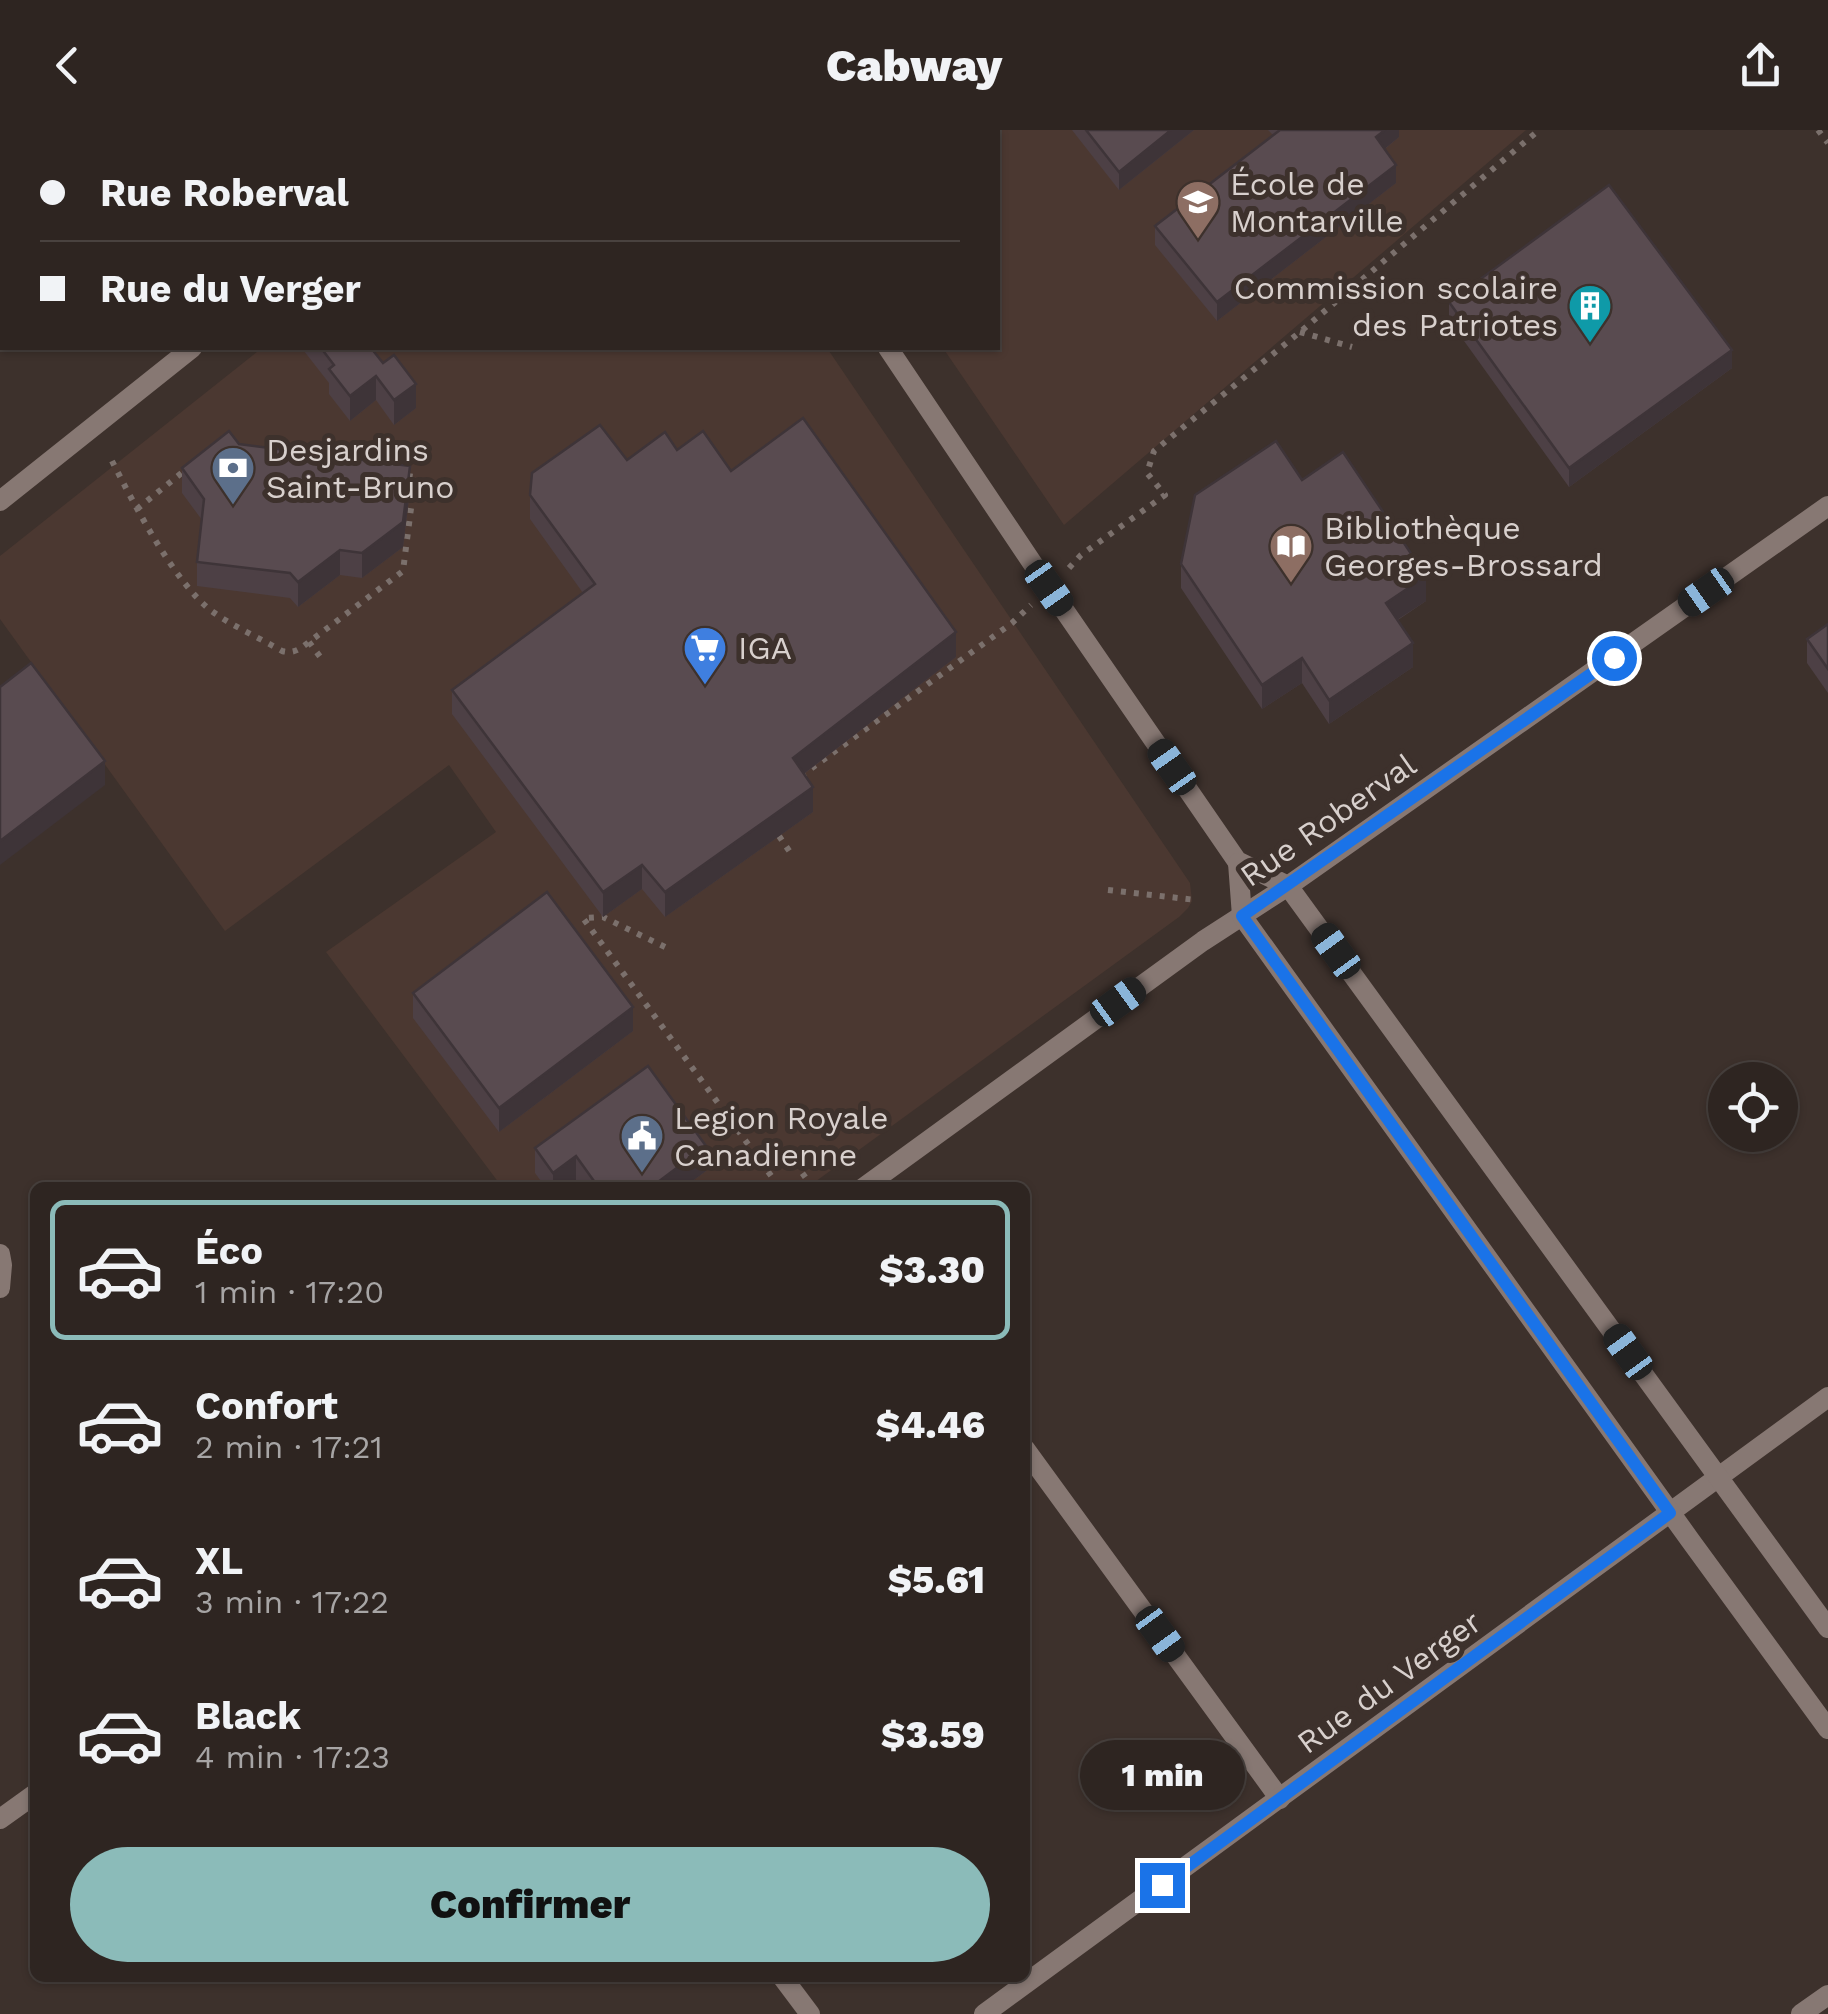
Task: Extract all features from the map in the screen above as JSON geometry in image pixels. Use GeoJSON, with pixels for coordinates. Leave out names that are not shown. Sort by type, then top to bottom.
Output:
{"type":"FeatureCollection","features":[{"type":"Feature","properties":{"kind":"street"},"geometry":{"type":"LineString","coordinates":[[0,501],[189,350]]}},
{"type":"Feature","properties":{"kind":"street"},"geometry":{"type":"LineString","coordinates":[[889,350],[1238,863],[1242,916],[1828,1729]]}},
{"type":"Feature","properties":{"kind":"street","name":"Rue Roberval"},"geometry":{"type":"LineString","coordinates":[[871,1182],[1090,1022],[1828,506]]}},
{"type":"Feature","properties":{"kind":"street"},"geometry":{"type":"LineString","coordinates":[[1238,863],[1288,886],[1828,1628]]}},
{"type":"Feature","properties":{"kind":"street"},"geometry":{"type":"LineString","coordinates":[[0,1254],[0,1288]]}},
{"type":"Feature","properties":{"kind":"street","name":"Rue du Verger"},"geometry":{"type":"LineString","coordinates":[[1030,1980],[1828,1397]]}},
{"type":"Feature","properties":{"kind":"street"},"geometry":{"type":"LineString","coordinates":[[1030,1456],[1280,1798]]}},
{"type":"Feature","properties":{"kind":"street"},"geometry":{"type":"LineString","coordinates":[[0,1820],[30,1798]]}},
{"type":"Feature","properties":{"kind":"street"},"geometry":{"type":"LineString","coordinates":[[786,1982],[810,2014]]}},
{"type":"Feature","properties":{"kind":"street","name":"Rue du Verger"},"geometry":{"type":"LineString","coordinates":[[984,2014],[1028,1982]]}},
{"type":"Feature","properties":{"kind":"street"},"geometry":{"type":"LineString","coordinates":[[1801,2014],[1828,1995]]}},
{"type":"Feature","properties":{"kind":"path"},"geometry":{"type":"LineString","coordinates":[[1049,588],[1081,556],[1165,495],[1147,473],[1154,451],[1539,130]]}},
{"type":"Feature","properties":{"kind":"path"},"geometry":{"type":"LineString","coordinates":[[1818,130],[1828,143]]}},
{"type":"Feature","properties":{"kind":"path"},"geometry":{"type":"LineString","coordinates":[[1300,332],[1352,347]]}},
{"type":"Feature","properties":{"kind":"path"},"geometry":{"type":"LineString","coordinates":[[112,461],[137,508],[200,600],[282,652],[294,652],[309,642],[403,571],[415,477],[397,474]]}},
{"type":"Feature","properties":{"kind":"path"},"geometry":{"type":"LineString","coordinates":[[137,508],[193,464]]}},
{"type":"Feature","properties":{"kind":"path"},"geometry":{"type":"LineString","coordinates":[[793,782],[1012,623]]}},
{"type":"Feature","properties":{"kind":"path"},"geometry":{"type":"LineString","coordinates":[[309,642],[321,658]]}},
{"type":"Feature","properties":{"kind":"path"},"geometry":{"type":"LineString","coordinates":[[778,836],[792,855]]}},
{"type":"Feature","properties":{"kind":"path"},"geometry":{"type":"LineString","coordinates":[[1108,890],[1196,900]]}},
{"type":"Feature","properties":{"kind":"path"},"geometry":{"type":"LineString","coordinates":[[665,947],[603,917],[583,918],[776,1182]]}},
{"type":"Feature","properties":{"kind":"path"},"geometry":{"type":"LineString","coordinates":[[766,1169],[788,1153],[809,1182]]}},
{"type":"Feature","properties":{"kind":"shaded area","name":"École de Montarville"},"geometry":{"type":"Polygon","coordinates":[[[1000,130],[1526,130],[1064,525],[944,350],[1000,350],[1000,130]]]}},
{"type":"Feature","properties":{"kind":"shaded area"},"geometry":{"type":"Polygon","coordinates":[[[259,350],[828,350],[1190,883],[1192,901],[1179,917],[815,1182],[498,1182],[326,952],[496,832],[449,765],[225,931],[0,619],[0,556],[259,350]]]}},
{"type":"Feature","properties":{"kind":"building"},"geometry":{"type":"Polygon","coordinates":[[[1086,130],[1171,130],[1119,172],[1086,130]]]}},
{"type":"Feature","properties":{"kind":"building"},"geometry":{"type":"Polygon","coordinates":[[[1280,130],[1385,130],[1376,137],[1396,165],[1217,302],[1155,226],[1280,130]]]}},
{"type":"Feature","properties":{"kind":"building","name":"Commission scolaire des Patriotes"},"geometry":{"type":"Polygon","coordinates":[[[1609,185],[1732,350],[1569,468],[1449,302],[1609,185]]]}},
{"type":"Feature","properties":{"kind":"building"},"geometry":{"type":"Polygon","coordinates":[[[323,350],[373,350],[383,363],[394,355],[416,384],[394,400],[376,376],[350,396],[329,369],[334,365],[323,350]]]}},
{"type":"Feature","properties":{"kind":"building","name":"IGA"},"geometry":{"type":"Polygon","coordinates":[[[803,418],[956,632],[793,758],[813,787],[665,892],[642,865],[603,892],[452,690],[595,584],[530,495],[532,473],[600,425],[627,460],[665,432],[677,450],[703,431],[731,471],[803,418]]]}},
{"type":"Feature","properties":{"kind":"building"},"geometry":{"type":"Polygon","coordinates":[[[229,431],[239,444],[410,466],[403,522],[362,553],[340,550],[298,582],[290,573],[197,562],[204,499],[182,468],[229,431]]]}},
{"type":"Feature","properties":{"kind":"building"},"geometry":{"type":"Polygon","coordinates":[[[1276,441],[1302,480],[1343,452],[1426,576],[1386,603],[1413,643],[1329,700],[1302,658],[1262,685],[1181,564],[1195,495],[1276,441]]]}},
{"type":"Feature","properties":{"kind":"building"},"geometry":{"type":"Polygon","coordinates":[[[1828,624],[1828,669],[1807,639],[1828,624]]]}},
{"type":"Feature","properties":{"kind":"building"},"geometry":{"type":"Polygon","coordinates":[[[31,663],[105,761],[0,841],[0,687],[31,663]]]}},
{"type":"Feature","properties":{"kind":"building"},"geometry":{"type":"Polygon","coordinates":[[[547,892],[633,1007],[499,1108],[413,993],[547,892]]]}},
{"type":"Feature","properties":{"kind":"building"},"geometry":{"type":"Polygon","coordinates":[[[648,1066],[706,1146],[658,1182],[595,1182],[576,1156],[553,1173],[535,1148],[648,1066]]]}},
{"type":"Feature","properties":{"kind":"place","name":"École de Montarville"},"geometry":{"type":"Point","coordinates":[1198,240]}},
{"type":"Feature","properties":{"kind":"place","name":"Commission scolaire des Patriotes"},"geometry":{"type":"Point","coordinates":[1590,344]}},
{"type":"Feature","properties":{"kind":"place","name":"Desjardins Saint-Bruno"},"geometry":{"type":"Point","coordinates":[233,506]}},
{"type":"Feature","properties":{"kind":"place","name":"Bibliothèque Georges-Brossard"},"geometry":{"type":"Point","coordinates":[1291,584]}},
{"type":"Feature","properties":{"kind":"place","name":"IGA"},"geometry":{"type":"Point","coordinates":[705,686]}},
{"type":"Feature","properties":{"kind":"place","name":"Legion Royale Canadienne"},"geometry":{"type":"Point","coordinates":[642,1174]}},
{"type":"Feature","properties":{"kind":"route"},"geometry":{"type":"LineString","coordinates":[[1162,1885],[1670,1513],[1242,916],[1614,658]]}}]}
